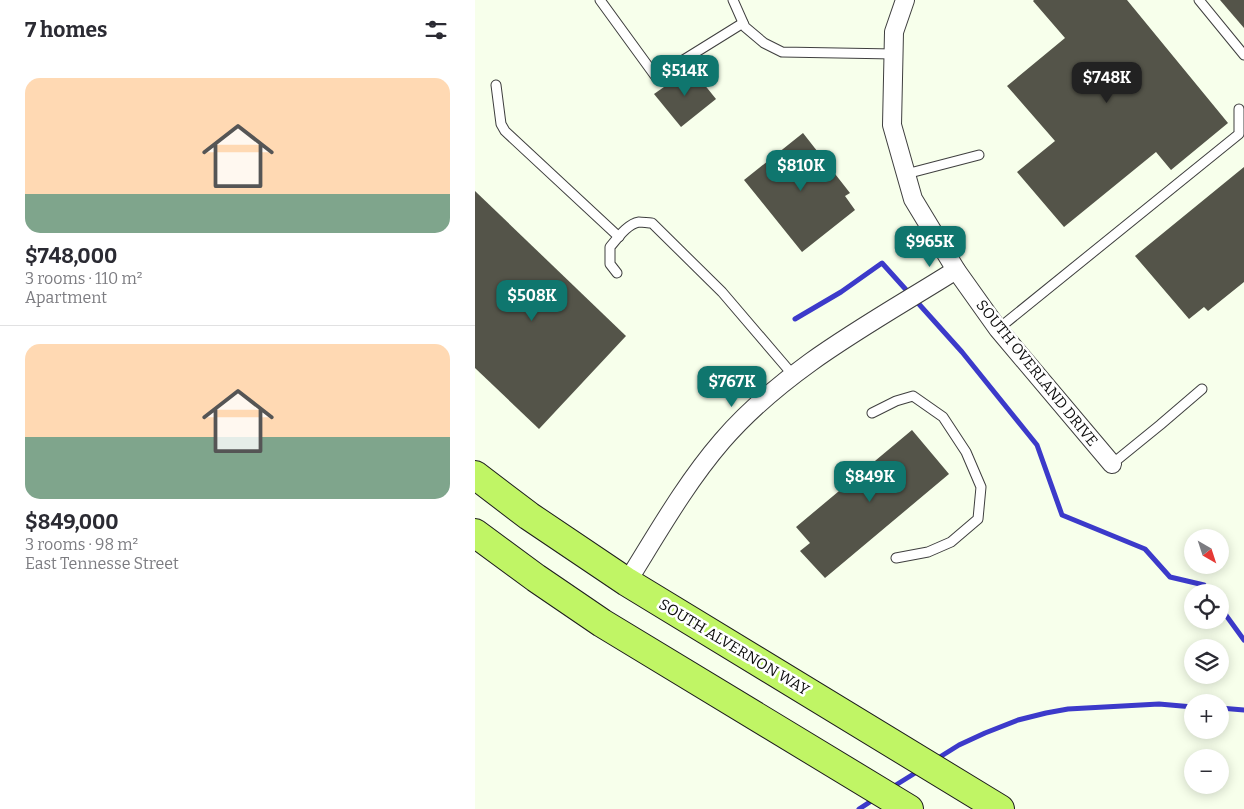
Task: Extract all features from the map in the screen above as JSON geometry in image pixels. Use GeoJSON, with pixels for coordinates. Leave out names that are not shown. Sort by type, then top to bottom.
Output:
{"type":"FeatureCollection","features":[{"type":"Feature","properties":{"kind":"main road","name":"SOUTH ALVERNON WAY"},"geometry":{"type":"LineString","coordinates":[[475,475],[529,516],[627,582],[1000,809]]}},
{"type":"Feature","properties":{"kind":"main road"},"geometry":{"type":"LineString","coordinates":[[475,533],[602,623],[903,805]]}},
{"type":"Feature","properties":{"kind":"street","name":"SOUTH OVERLAND DRIVE"},"geometry":{"type":"LineString","coordinates":[[905,0],[894,32],[892,126],[913,199],[956,270],[998,329],[1112,464]]}},
{"type":"Feature","properties":{"kind":"street"},"geometry":{"type":"LineString","coordinates":[[627,582],[697,473],[723,440],[755,407],[793,375],[837,344],[956,270]]}},
{"type":"Feature","properties":{"kind":"lane"},"geometry":{"type":"LineString","coordinates":[[600,0],[656,77],[743,23]]}},
{"type":"Feature","properties":{"kind":"lane"},"geometry":{"type":"LineString","coordinates":[[733,0],[745,27],[764,43],[782,52],[894,54]]}},
{"type":"Feature","properties":{"kind":"lane"},"geometry":{"type":"LineString","coordinates":[[1199,0],[1244,55]]}},
{"type":"Feature","properties":{"kind":"lane"},"geometry":{"type":"LineString","coordinates":[[496,85],[501,124],[505,131],[619,237]]}},
{"type":"Feature","properties":{"kind":"lane"},"geometry":{"type":"LineString","coordinates":[[998,329],[1239,134],[1239,109]]}},
{"type":"Feature","properties":{"kind":"lane"},"geometry":{"type":"LineString","coordinates":[[906,174],[979,156]]}},
{"type":"Feature","properties":{"kind":"lane"},"geometry":{"type":"LineString","coordinates":[[617,273],[610,264],[610,247],[632,225],[640,222],[652,223],[722,292],[793,375]]}},
{"type":"Feature","properties":{"kind":"lane"},"geometry":{"type":"LineString","coordinates":[[1112,464],[1202,388]]}},
{"type":"Feature","properties":{"kind":"lane"},"geometry":{"type":"LineString","coordinates":[[872,413],[896,401],[913,396],[943,416],[966,452],[981,487],[978,519],[951,542],[928,552],[897,558]]}},
{"type":"Feature","properties":{"kind":"building"},"geometry":{"type":"Polygon","coordinates":[[[1034,0],[1127,0],[1228,123],[1171,170],[1156,152],[1064,227],[1017,172],[1055,141],[1007,86],[1065,38],[1034,0]]]}},
{"type":"Feature","properties":{"kind":"building"},"geometry":{"type":"Polygon","coordinates":[[[1220,0],[1244,0],[1244,28],[1220,0]]]}},
{"type":"Feature","properties":{"kind":"building"},"geometry":{"type":"Polygon","coordinates":[[[691,68],[716,99],[681,127],[654,94],[691,68]]]}},
{"type":"Feature","properties":{"kind":"building"},"geometry":{"type":"Polygon","coordinates":[[[803,133],[850,193],[845,196],[855,210],[802,252],[744,180],[803,133]]]}},
{"type":"Feature","properties":{"kind":"building"},"geometry":{"type":"Polygon","coordinates":[[[1244,167],[1244,282],[1208,311],[1204,307],[1189,319],[1135,256],[1244,167]]]}},
{"type":"Feature","properties":{"kind":"building"},"geometry":{"type":"Polygon","coordinates":[[[475,191],[626,336],[539,429],[475,368],[475,191]]]}},
{"type":"Feature","properties":{"kind":"building"},"geometry":{"type":"Polygon","coordinates":[[[912,430],[949,474],[825,578],[800,551],[810,543],[796,527],[912,430]]]}},
{"type":"Feature","properties":{"kind":"waterway"},"geometry":{"type":"LineString","coordinates":[[795,319],[841,292],[882,263],[962,352],[1037,445],[1062,515],[1145,549],[1170,577],[1200,584]]}},
{"type":"Feature","properties":{"kind":"waterway"},"geometry":{"type":"LineString","coordinates":[[1229,619],[1244,640]]}},
{"type":"Feature","properties":{"kind":"waterway"},"geometry":{"type":"LineString","coordinates":[[935,760],[959,745],[985,733],[1018,720],[1046,713],[1068,709],[1159,704],[1184,706]]}},
{"type":"Feature","properties":{"kind":"waterway"},"geometry":{"type":"LineString","coordinates":[[1229,709],[1244,710]]}},
{"type":"Feature","properties":{"kind":"waterway"},"geometry":{"type":"LineString","coordinates":[[891,788],[920,770]]}},
{"type":"Feature","properties":{"kind":"waterway"},"geometry":{"type":"LineString","coordinates":[[859,809],[876,798]]}}]}
